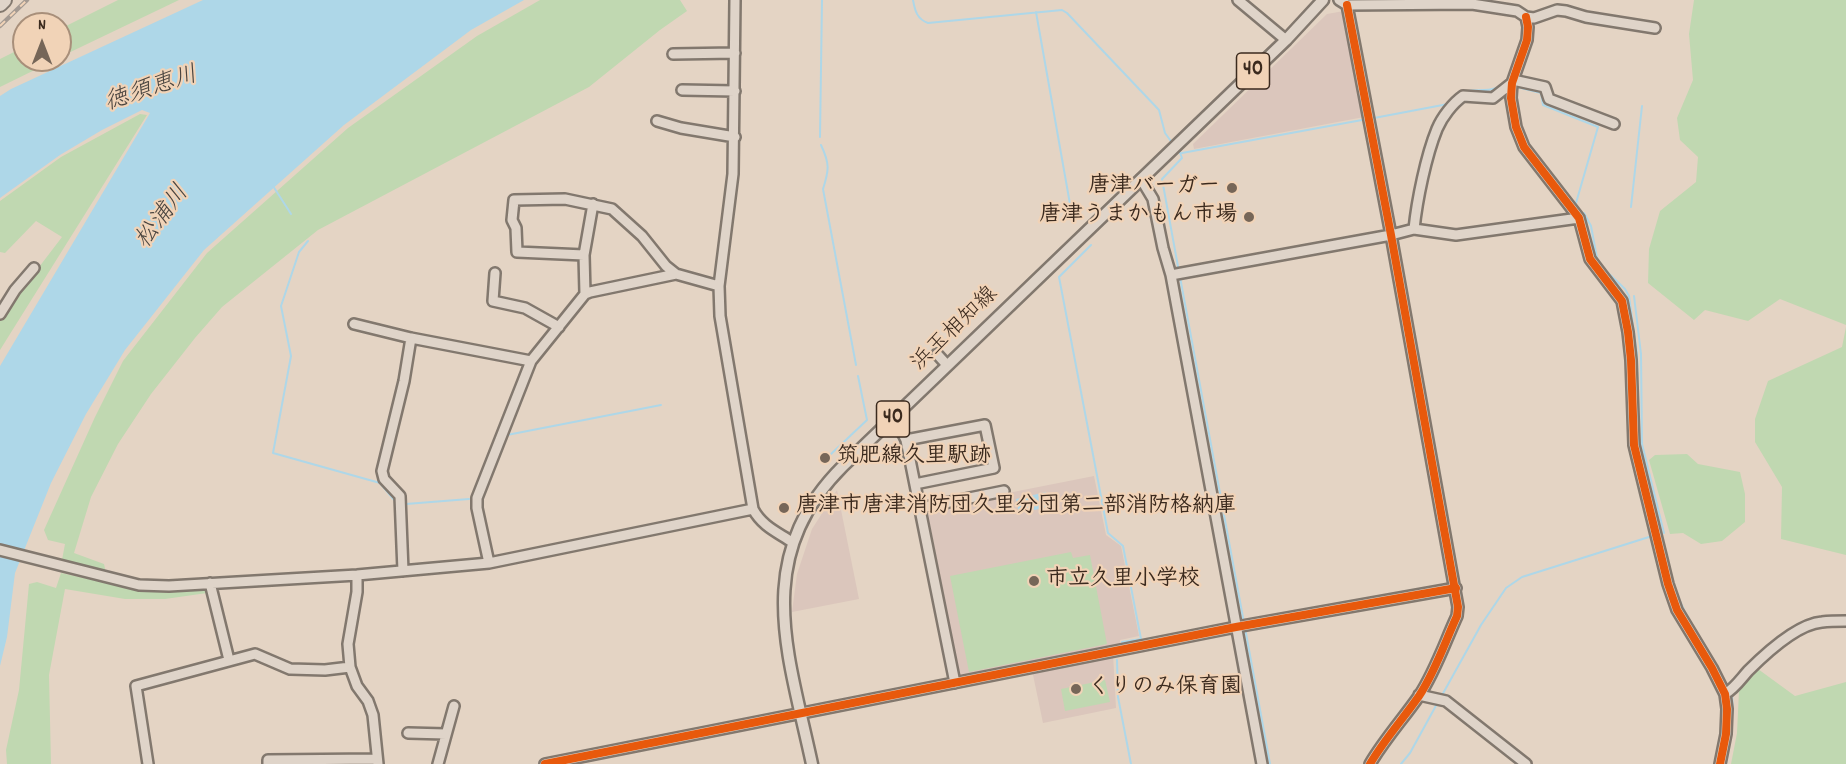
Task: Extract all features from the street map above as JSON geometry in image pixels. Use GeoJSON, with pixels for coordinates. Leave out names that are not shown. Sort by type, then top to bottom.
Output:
{"type":"FeatureCollection","features":[{"type":"Feature","properties":{"kind":"highway"},"geometry":{"type":"LineString","coordinates":[[0,4],[4,0]]}},
{"type":"Feature","properties":{"kind":"main road","name":"浜玉相知線"},"geometry":{"type":"LineString","coordinates":[[812,764],[790,665],[784,621],[785,579],[792,542],[806,512],[822,487],[1286,40],[1323,0]]}},
{"type":"Feature","properties":{"kind":"street"},"geometry":{"type":"LineString","coordinates":[[735,0],[735,137],[733,174],[718,286],[720,316],[753,509],[766,526],[792,542]]}},
{"type":"Feature","properties":{"kind":"street"},"geometry":{"type":"LineString","coordinates":[[1238,0],[1286,40]]}},
{"type":"Feature","properties":{"kind":"street"},"geometry":{"type":"LineString","coordinates":[[1370,764],[1378,749],[1419,695],[1457,616],[1456,588],[1391,235],[1343,3],[1472,4],[1517,11],[1526,17],[1534,18],[1556,5],[1566,11],[1586,17],[1655,28]]}},
{"type":"Feature","properties":{"kind":"street"},"geometry":{"type":"LineString","coordinates":[[1526,17],[1527,40],[1512,82],[1511,98],[1516,127],[1524,147],[1579,218],[1590,259],[1622,301],[1626,314],[1631,360],[1634,445],[1668,584],[1677,610],[1725,694],[1726,734],[1720,764]]}},
{"type":"Feature","properties":{"kind":"street"},"geometry":{"type":"LineString","coordinates":[[673,54],[735,53]]}},
{"type":"Feature","properties":{"kind":"street"},"geometry":{"type":"LineString","coordinates":[[1414,229],[1416,209],[1438,127],[1463,96],[1493,98],[1512,82],[1545,87],[1549,99],[1614,124]]}},
{"type":"Feature","properties":{"kind":"street"},"geometry":{"type":"LineString","coordinates":[[682,90],[735,91]]}},
{"type":"Feature","properties":{"kind":"street"},"geometry":{"type":"LineString","coordinates":[[657,121],[681,128],[735,137]]}},
{"type":"Feature","properties":{"kind":"street"},"geometry":{"type":"LineString","coordinates":[[1141,179],[1153,199],[1163,248],[1175,274],[1242,626],[1262,764]]}},
{"type":"Feature","properties":{"kind":"street"},"geometry":{"type":"LineString","coordinates":[[584,255],[517,252],[516,228],[512,220],[514,200],[566,200],[612,209],[642,236],[666,266],[676,274],[718,286]]}},
{"type":"Feature","properties":{"kind":"street"},"geometry":{"type":"LineString","coordinates":[[585,294],[584,255],[593,204]]}},
{"type":"Feature","properties":{"kind":"street"},"geometry":{"type":"LineString","coordinates":[[1175,274],[1414,229],[1455,235],[1579,218]]}},
{"type":"Feature","properties":{"kind":"street"},"geometry":{"type":"LineString","coordinates":[[0,314],[15,290],[34,268]]}},
{"type":"Feature","properties":{"kind":"street"},"geometry":{"type":"LineString","coordinates":[[495,273],[493,301],[525,308],[559,327]]}},
{"type":"Feature","properties":{"kind":"street"},"geometry":{"type":"LineString","coordinates":[[489,563],[477,508],[477,498],[531,361],[585,294],[676,274]]}},
{"type":"Feature","properties":{"kind":"street"},"geometry":{"type":"LineString","coordinates":[[354,324],[411,338],[531,361]]}},
{"type":"Feature","properties":{"kind":"street"},"geometry":{"type":"LineString","coordinates":[[403,571],[400,496],[384,479],[382,471],[404,381],[411,338]]}},
{"type":"Feature","properties":{"kind":"street"},"geometry":{"type":"LineString","coordinates":[[937,354],[947,365]]}},
{"type":"Feature","properties":{"kind":"street"},"geometry":{"type":"LineString","coordinates":[[892,420],[906,440],[955,683]]}},
{"type":"Feature","properties":{"kind":"street"},"geometry":{"type":"LineString","coordinates":[[906,440],[986,425],[994,468],[915,484]]}},
{"type":"Feature","properties":{"kind":"street"},"geometry":{"type":"LineString","coordinates":[[920,508],[1004,491]]}},
{"type":"Feature","properties":{"kind":"street"},"geometry":{"type":"LineString","coordinates":[[0,550],[139,585],[169,586],[357,575],[489,563],[753,509]]}},
{"type":"Feature","properties":{"kind":"street"},"geometry":{"type":"LineString","coordinates":[[268,764],[268,760],[377,762],[373,716],[368,701],[357,686],[350,667],[348,644],[357,592],[357,575]]}},
{"type":"Feature","properties":{"kind":"street"},"geometry":{"type":"LineString","coordinates":[[210,583],[229,660]]}},
{"type":"Feature","properties":{"kind":"street"},"geometry":{"type":"LineString","coordinates":[[544,764],[1242,626],[1456,588]]}},
{"type":"Feature","properties":{"kind":"street"},"geometry":{"type":"LineString","coordinates":[[1725,694],[1734,689],[1743,676],[1769,650],[1805,627],[1820,622],[1846,621]]}},
{"type":"Feature","properties":{"kind":"street"},"geometry":{"type":"LineString","coordinates":[[148,764],[136,686],[255,654],[290,669],[325,670],[350,667]]}},
{"type":"Feature","properties":{"kind":"street"},"geometry":{"type":"LineString","coordinates":[[1419,695],[1446,701],[1526,764]]}},
{"type":"Feature","properties":{"kind":"street"},"geometry":{"type":"LineString","coordinates":[[438,764],[454,706]]}},
{"type":"Feature","properties":{"kind":"street"},"geometry":{"type":"LineString","coordinates":[[408,733],[446,734]]}},
{"type":"Feature","properties":{"kind":"shaded area"},"geometry":{"type":"Polygon","coordinates":[[[1344,11],[1364,117],[1194,149],[1193,144],[1327,14],[1344,11]]]}},
{"type":"Feature","properties":{"kind":"shaded area","name":"市立久里小学校"},"geometry":{"type":"Polygon","coordinates":[[[1094,476],[1106,535],[1121,546],[1139,636],[1120,640],[1120,645],[960,677],[927,509],[1094,476]]]}},
{"type":"Feature","properties":{"kind":"shaded area"},"geometry":{"type":"Polygon","coordinates":[[[837,490],[859,599],[792,612],[797,574],[812,529],[837,490]]]}},
{"type":"Feature","properties":{"kind":"shaded area","name":"くりのみ保育園"},"geometry":{"type":"Polygon","coordinates":[[[1113,654],[1116,708],[1043,723],[1032,670],[1113,654]]]}},
{"type":"Feature","properties":{"kind":"green space"},"geometry":{"type":"Polygon","coordinates":[[[118,0],[179,0],[72,51],[72,23],[118,0]]]}},
{"type":"Feature","properties":{"kind":"green space"},"geometry":{"type":"Polygon","coordinates":[[[540,0],[680,0],[687,11],[589,87],[318,230],[222,307],[151,394],[118,444],[91,497],[74,553],[104,564],[106,573],[62,560],[65,544],[48,540],[44,530],[95,417],[123,361],[207,253],[348,128],[477,36],[540,0]]]}},
{"type":"Feature","properties":{"kind":"green space"},"geometry":{"type":"Polygon","coordinates":[[[1694,0],[1846,0],[1846,325],[1780,299],[1748,321],[1705,310],[1694,320],[1648,283],[1649,249],[1660,211],[1696,182],[1698,157],[1680,140],[1677,118],[1693,80],[1689,34],[1694,0]]]}},
{"type":"Feature","properties":{"kind":"green space"},"geometry":{"type":"Polygon","coordinates":[[[12,53],[12,72],[31,72],[0,87],[0,59],[12,53]]]}},
{"type":"Feature","properties":{"kind":"green space"},"geometry":{"type":"Polygon","coordinates":[[[140,114],[147,115],[0,350],[0,321],[62,237],[36,221],[5,253],[0,252],[0,201],[61,157],[140,114]]]}},
{"type":"Feature","properties":{"kind":"green space"},"geometry":{"type":"Polygon","coordinates":[[[1846,327],[1846,555],[1781,539],[1782,487],[1755,442],[1755,419],[1768,381],[1842,347],[1846,327]]]}},
{"type":"Feature","properties":{"kind":"green space"},"geometry":{"type":"Polygon","coordinates":[[[1687,454],[1698,464],[1740,472],[1745,494],[1745,522],[1722,541],[1701,544],[1683,533],[1670,534],[1649,460],[1655,455],[1687,454]]]}},
{"type":"Feature","properties":{"kind":"green space"},"geometry":{"type":"Polygon","coordinates":[[[1071,552],[1073,558],[1090,555],[1107,644],[969,672],[950,576],[1071,552]]]}},
{"type":"Feature","properties":{"kind":"green space"},"geometry":{"type":"Polygon","coordinates":[[[61,573],[138,590],[205,587],[207,593],[165,599],[125,599],[65,589],[49,675],[51,764],[7,764],[6,750],[19,690],[29,584],[37,582],[56,588],[61,573]]]}},
{"type":"Feature","properties":{"kind":"green space"},"geometry":{"type":"Polygon","coordinates":[[[1758,669],[1795,696],[1846,682],[1846,764],[1731,764],[1737,733],[1739,691],[1758,669]]]}},
{"type":"Feature","properties":{"kind":"green space"},"geometry":{"type":"Polygon","coordinates":[[[1105,680],[1110,702],[1065,711],[1061,689],[1105,680]]]}},
{"type":"Feature","properties":{"kind":"water"},"geometry":{"type":"Polygon","coordinates":[[[203,0],[524,0],[471,30],[344,125],[204,250],[125,350],[86,414],[51,483],[15,573],[7,637],[0,666],[0,366],[150,113],[142,110],[102,130],[60,155],[0,198],[0,96],[48,72],[72,72],[72,61],[203,0]]]}},
{"type":"Feature","properties":{"kind":"water"},"geometry":{"type":"Polygon","coordinates":[[[1046,492],[1049,507],[1019,513],[1016,499],[1046,492]]]}},
{"type":"Feature","properties":{"kind":"waterway"},"geometry":{"type":"LineString","coordinates":[[820,137],[822,0]]}},
{"type":"Feature","properties":{"kind":"waterway"},"geometry":{"type":"LineString","coordinates":[[913,0],[917,14],[928,23],[1062,10],[1159,110],[1165,133],[1173,144]]}},
{"type":"Feature","properties":{"kind":"waterway"},"geometry":{"type":"LineString","coordinates":[[1036,12],[1073,221]]}},
{"type":"Feature","properties":{"kind":"waterway"},"geometry":{"type":"LineString","coordinates":[[1517,87],[1541,93],[1543,105],[1598,127],[1576,203]]}},
{"type":"Feature","properties":{"kind":"waterway"},"geometry":{"type":"LineString","coordinates":[[1459,94],[1496,88]]}},
{"type":"Feature","properties":{"kind":"waterway"},"geometry":{"type":"LineString","coordinates":[[1374,118],[1448,104]]}},
{"type":"Feature","properties":{"kind":"waterway"},"geometry":{"type":"LineString","coordinates":[[1631,207],[1642,106]]}},
{"type":"Feature","properties":{"kind":"waterway"},"geometry":{"type":"LineString","coordinates":[[1182,153],[1362,120]]}},
{"type":"Feature","properties":{"kind":"waterway"},"geometry":{"type":"LineString","coordinates":[[821,145],[828,167],[823,189],[856,365]]}},
{"type":"Feature","properties":{"kind":"waterway"},"geometry":{"type":"LineString","coordinates":[[1179,150],[1182,158],[1162,179],[1179,272]]}},
{"type":"Feature","properties":{"kind":"waterway"},"geometry":{"type":"LineString","coordinates":[[273,186],[291,214]]}},
{"type":"Feature","properties":{"kind":"waterway"},"geometry":{"type":"LineString","coordinates":[[1584,213],[1591,226],[1597,258],[1602,267],[1625,289],[1629,296],[1637,354],[1639,447]]}},
{"type":"Feature","properties":{"kind":"waterway"},"geometry":{"type":"LineString","coordinates":[[308,241],[299,252],[281,306],[291,356],[273,453],[380,483],[395,501]]}},
{"type":"Feature","properties":{"kind":"waterway"},"geometry":{"type":"LineString","coordinates":[[1091,245],[1059,277],[1108,533],[1123,546],[1141,639],[1122,642]]}},
{"type":"Feature","properties":{"kind":"waterway"},"geometry":{"type":"LineString","coordinates":[[1180,277],[1244,623]]}},
{"type":"Feature","properties":{"kind":"waterway"},"geometry":{"type":"LineString","coordinates":[[1634,296],[1641,354],[1642,444],[1664,533]]}},
{"type":"Feature","properties":{"kind":"waterway"},"geometry":{"type":"LineString","coordinates":[[831,454],[867,420],[858,376]]}},
{"type":"Feature","properties":{"kind":"waterway"},"geometry":{"type":"LineString","coordinates":[[482,499],[507,435],[661,405]]}},
{"type":"Feature","properties":{"kind":"waterway"},"geometry":{"type":"LineString","coordinates":[[406,504],[469,499]]}},
{"type":"Feature","properties":{"kind":"waterway"},"geometry":{"type":"LineString","coordinates":[[1654,508],[1663,543]]}},
{"type":"Feature","properties":{"kind":"waterway"},"geometry":{"type":"LineString","coordinates":[[1441,697],[1481,625],[1506,588],[1522,577],[1649,537]]}},
{"type":"Feature","properties":{"kind":"waterway"},"geometry":{"type":"LineString","coordinates":[[1666,553],[1675,590],[1684,610]]}},
{"type":"Feature","properties":{"kind":"waterway"},"geometry":{"type":"LineString","coordinates":[[1686,615],[1688,619]]}},
{"type":"Feature","properties":{"kind":"waterway"},"geometry":{"type":"LineString","coordinates":[[1691,624],[1709,655]]}},
{"type":"Feature","properties":{"kind":"waterway"},"geometry":{"type":"LineString","coordinates":[[1245,628],[1270,764]]}},
{"type":"Feature","properties":{"kind":"waterway"},"geometry":{"type":"LineString","coordinates":[[1117,660],[1118,697],[1131,764]]}},
{"type":"Feature","properties":{"kind":"waterway"},"geometry":{"type":"LineString","coordinates":[[1718,670],[1725,682]]}},
{"type":"Feature","properties":{"kind":"waterway"},"geometry":{"type":"LineString","coordinates":[[1732,695],[1733,713]]}},
{"type":"Feature","properties":{"kind":"waterway"},"geometry":{"type":"LineString","coordinates":[[1401,764],[1410,753],[1438,702]]}},
{"type":"Feature","properties":{"kind":"waterway"},"geometry":{"type":"LineString","coordinates":[[1726,764],[1730,740]]}},
{"type":"Feature","properties":{"kind":"railway"},"geometry":{"type":"LineString","coordinates":[[0,26],[27,0]]}},
{"type":"Feature","properties":{"kind":"cycle path"},"geometry":{"type":"LineString","coordinates":[[1347,5],[1458,607],[1457,616],[1425,687],[1370,764]]}},
{"type":"Feature","properties":{"kind":"cycle path"},"geometry":{"type":"LineString","coordinates":[[1526,17],[1527,40],[1512,83],[1511,98],[1516,127],[1524,147],[1579,218],[1590,259],[1622,301],[1631,360],[1634,445],[1668,584],[1677,610],[1725,694],[1726,734],[1720,764]]}},
{"type":"Feature","properties":{"kind":"cycle path"},"geometry":{"type":"LineString","coordinates":[[545,764],[1236,627],[1456,588]]}},
{"type":"Feature","properties":{"kind":"place","name":"唐津バーガー"},"geometry":{"type":"Point","coordinates":[1232,188]}},
{"type":"Feature","properties":{"kind":"place","name":"唐津うまかもん市場"},"geometry":{"type":"Point","coordinates":[1249,217]}},
{"type":"Feature","properties":{"kind":"place","name":"筑肥線久里駅跡"},"geometry":{"type":"Point","coordinates":[825,458]}},
{"type":"Feature","properties":{"kind":"place","name":"唐津市唐津消防団久里分団第二部消防格納庫"},"geometry":{"type":"Point","coordinates":[784,508]}},
{"type":"Feature","properties":{"kind":"place","name":"市立久里小学校"},"geometry":{"type":"Point","coordinates":[1034,581]}},
{"type":"Feature","properties":{"kind":"place","name":"くりのみ保育園"},"geometry":{"type":"Point","coordinates":[1076,689]}},
{"type":"Feature","properties":{"kind":"water label","name":"徳須恵川"},"geometry":{"type":"Point","coordinates":[152,91]}},
{"type":"Feature","properties":{"kind":"water label","name":"松浦川"},"geometry":{"type":"Point","coordinates":[164,218]}}]}
